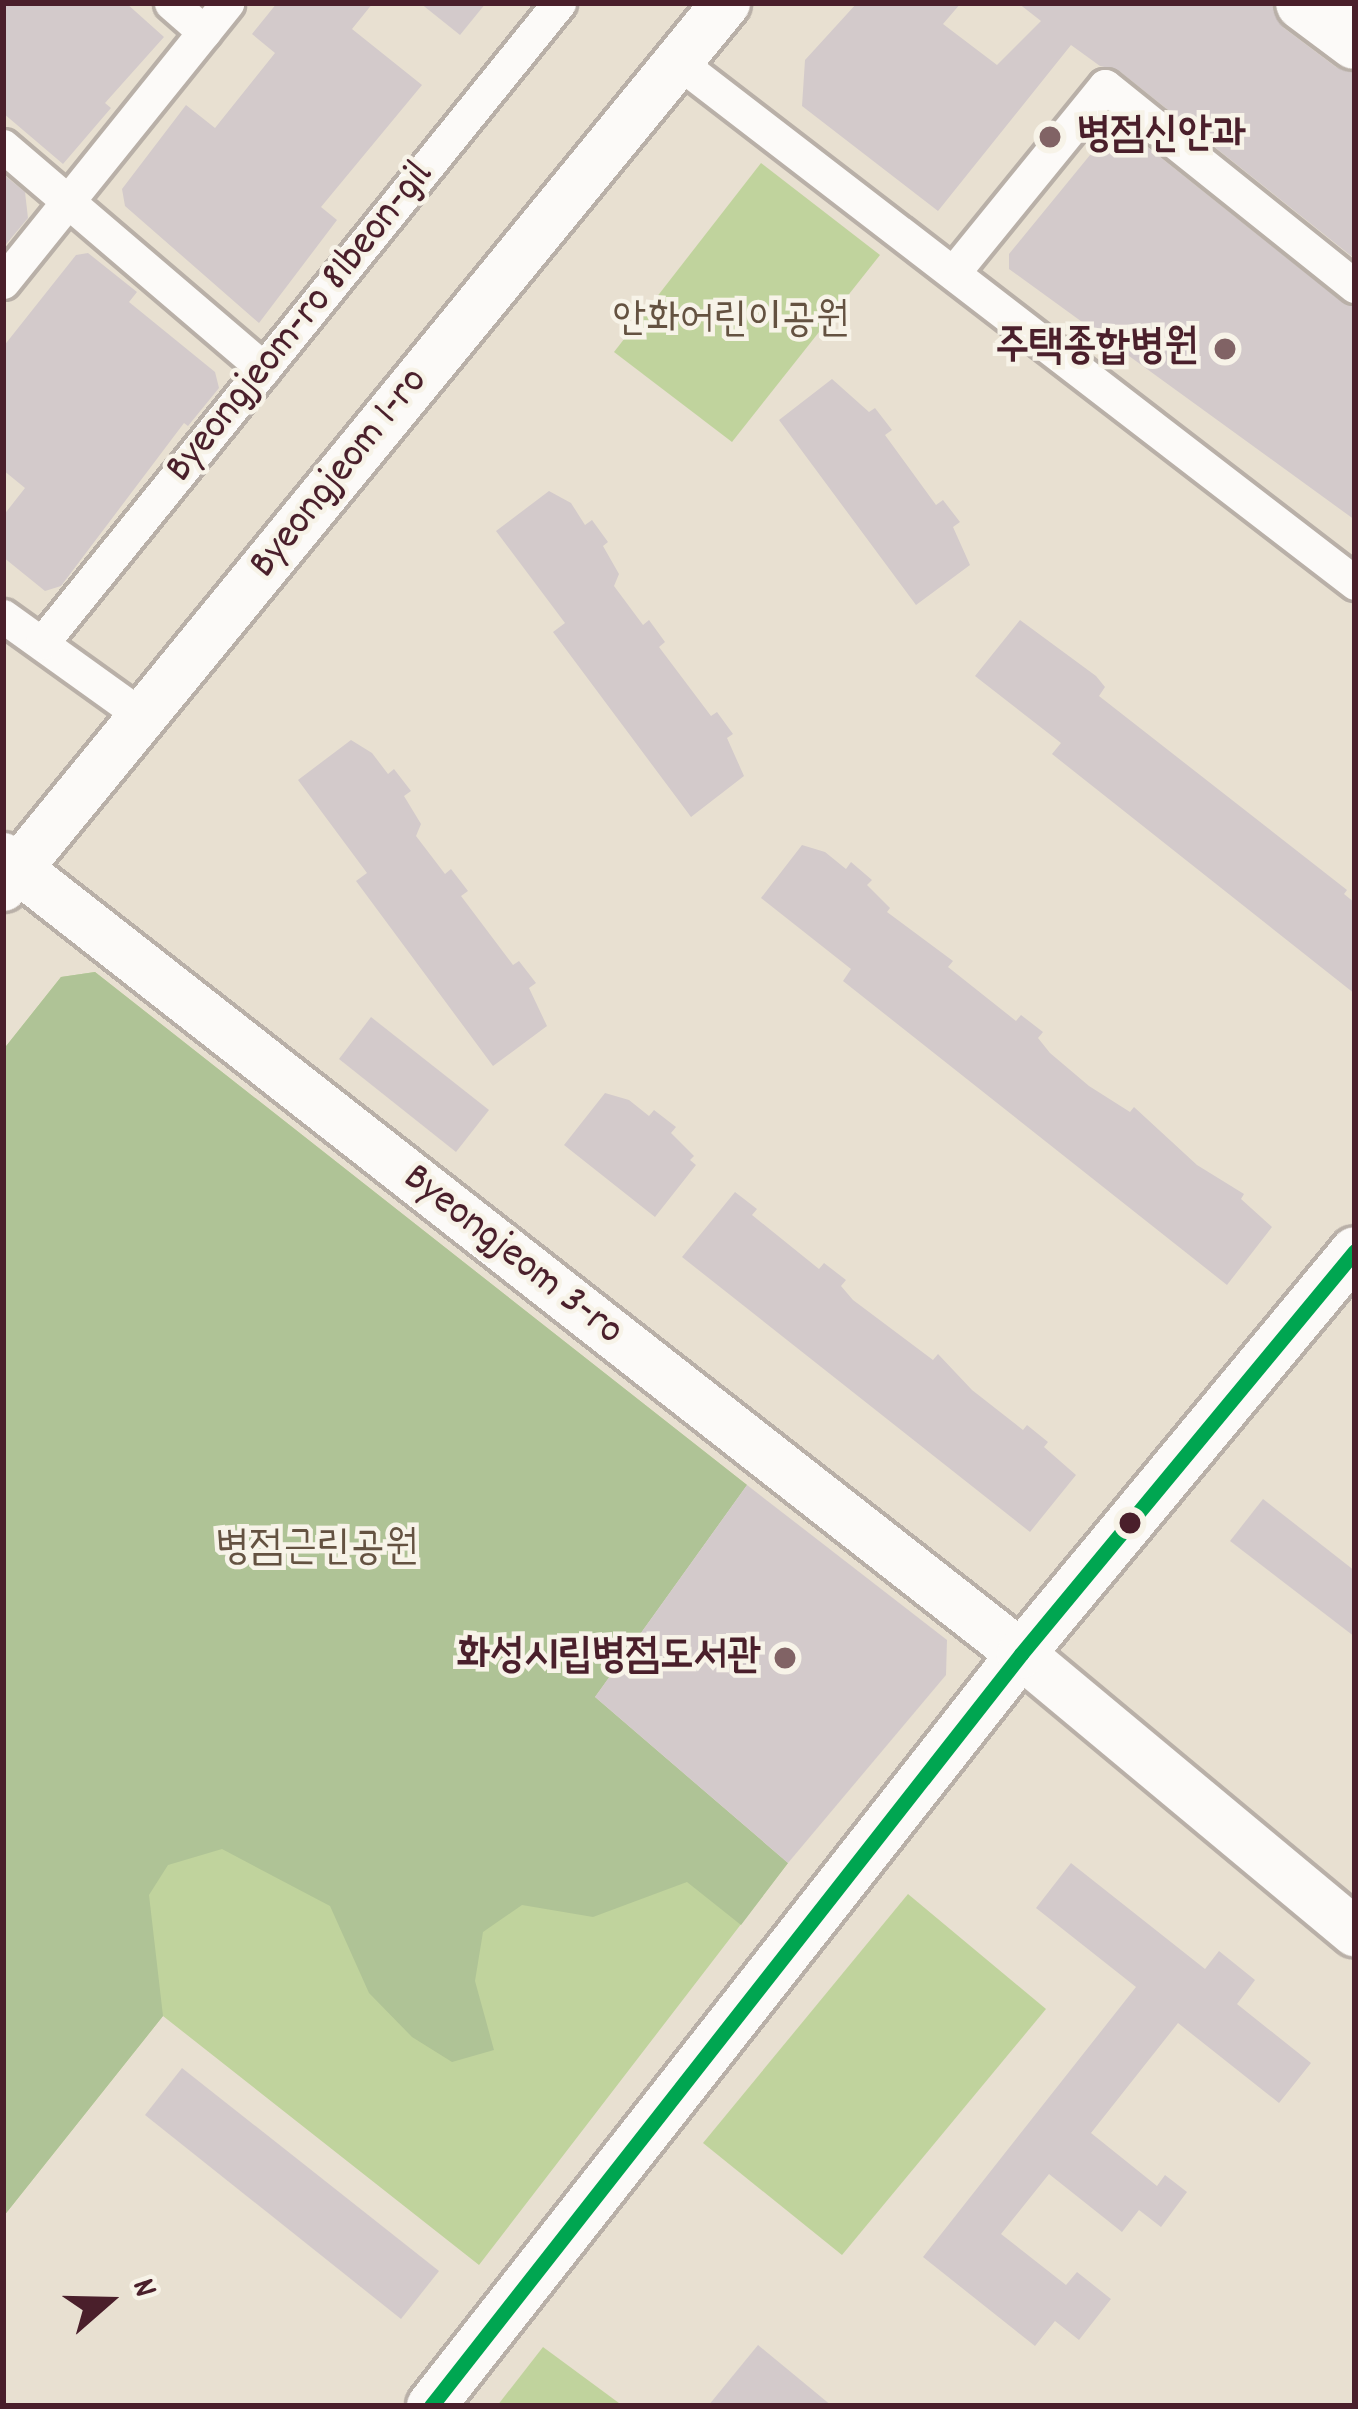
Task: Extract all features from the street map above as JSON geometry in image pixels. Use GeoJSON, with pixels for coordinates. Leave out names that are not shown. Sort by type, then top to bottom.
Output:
{"type":"FeatureCollection","features":[{"type":"Feature","properties":{"kind":"main road"},"geometry":{"type":"LineString","coordinates":[[1303,3],[1355,42]]}},
{"type":"Feature","properties":{"kind":"street"},"geometry":{"type":"LineString","coordinates":[[171,3],[204,32]]}},
{"type":"Feature","properties":{"kind":"street"},"geometry":{"type":"LineString","coordinates":[[3,282],[227,3]]}},
{"type":"Feature","properties":{"kind":"street","name":"Byeongjeom-ro 81beon-gil"},"geometry":{"type":"LineString","coordinates":[[42,643],[559,3]]}},
{"type":"Feature","properties":{"kind":"street","name":"Byeongjeom 1-ro"},"geometry":{"type":"LineString","coordinates":[[8,871],[142,716],[726,3]]}},
{"type":"Feature","properties":{"kind":"street"},"geometry":{"type":"LineString","coordinates":[[677,61],[1355,583]]}},
{"type":"Feature","properties":{"kind":"street"},"geometry":{"type":"LineString","coordinates":[[953,273],[1105,86],[1355,286]]}},
{"type":"Feature","properties":{"kind":"street"},"geometry":{"type":"LineString","coordinates":[[3,146],[264,369]]}},
{"type":"Feature","properties":{"kind":"street"},"geometry":{"type":"LineString","coordinates":[[3,616],[142,716]]}},
{"type":"Feature","properties":{"kind":"street","name":"Byeongjeom 3-ro"},"geometry":{"type":"LineString","coordinates":[[8,871],[1021,1654],[1355,1932]]}},
{"type":"Feature","properties":{"kind":"street"},"geometry":{"type":"LineString","coordinates":[[431,2406],[1021,1654],[1355,1252]]}},
{"type":"Feature","properties":{"kind":"green space","name":"안화어린이공원"},"geometry":{"type":"Polygon","coordinates":[[[761,163],[880,255],[732,442],[614,352],[761,163]]]}},
{"type":"Feature","properties":{"kind":"green space","name":"병점근린공원"},"geometry":{"type":"Polygon","coordinates":[[[95,972],[747,1485],[595,1697],[788,1863],[479,2265],[163,2016],[3,2217],[3,1050],[61,977],[95,972]]]}},
{"type":"Feature","properties":{"kind":"green space","name":"병점근린공원"},"geometry":{"type":"Polygon","coordinates":[[[95,972],[747,1485],[595,1697],[788,1863],[741,1925],[687,1882],[593,1917],[522,1905],[483,1932],[475,1981],[494,2050],[452,2062],[412,2037],[369,1993],[330,1906],[222,1849],[168,1865],[149,1895],[163,2016],[3,2217],[3,1050],[61,977],[95,972]]]}},
{"type":"Feature","properties":{"kind":"green space"},"geometry":{"type":"Polygon","coordinates":[[[908,1894],[1046,2009],[842,2255],[703,2143],[908,1894]]]}},
{"type":"Feature","properties":{"kind":"green space"},"geometry":{"type":"Polygon","coordinates":[[[543,2347],[623,2406],[497,2406],[543,2347]]]}},
{"type":"Feature","properties":{"kind":"building"},"geometry":{"type":"Polygon","coordinates":[[[3,3],[126,3],[164,37],[105,103],[111,108],[63,164],[3,113],[3,3]]]}},
{"type":"Feature","properties":{"kind":"building"},"geometry":{"type":"Polygon","coordinates":[[[277,3],[373,3],[352,29],[422,85],[321,207],[337,220],[259,323],[125,206],[122,189],[186,105],[215,128],[275,53],[252,34],[277,3]]]}},
{"type":"Feature","properties":{"kind":"building"},"geometry":{"type":"Polygon","coordinates":[[[420,3],[486,3],[460,35],[420,3]]]}},
{"type":"Feature","properties":{"kind":"building"},"geometry":{"type":"Polygon","coordinates":[[[857,3],[961,3],[943,24],[997,65],[1041,21],[1018,3],[1272,3],[1284,28],[1336,67],[1355,73],[1355,259],[1118,70],[1100,66],[1071,45],[938,211],[802,106],[805,60],[857,3]]]}},
{"type":"Feature","properties":{"kind":"building"},"geometry":{"type":"Polygon","coordinates":[[[1108,133],[1130,133],[1342,302],[1355,307],[1355,520],[1009,269],[1009,254],[1108,133]]]}},
{"type":"Feature","properties":{"kind":"building"},"geometry":{"type":"Polygon","coordinates":[[[3,174],[25,192],[28,218],[3,248],[3,174]]]}},
{"type":"Feature","properties":{"kind":"building"},"geometry":{"type":"Polygon","coordinates":[[[88,253],[137,292],[129,302],[215,372],[219,388],[188,426],[184,423],[61,586],[45,591],[3,557],[3,516],[25,488],[3,470],[3,347],[76,255],[88,253]]]}},
{"type":"Feature","properties":{"kind":"building"},"geometry":{"type":"Polygon","coordinates":[[[832,379],[869,412],[875,408],[892,430],[885,435],[936,505],[943,500],[960,522],[953,527],[970,565],[916,605],[779,420],[832,379]]]}},
{"type":"Feature","properties":{"kind":"building"},"geometry":{"type":"Polygon","coordinates":[[[549,491],[571,503],[585,525],[592,520],[608,542],[603,546],[619,574],[614,586],[643,625],[649,620],[665,642],[659,647],[711,716],[717,712],[733,734],[727,738],[744,776],[691,817],[553,632],[565,623],[496,531],[549,491]]]}},
{"type":"Feature","properties":{"kind":"building"},"geometry":{"type":"Polygon","coordinates":[[[1020,620],[1096,676],[1105,687],[1099,696],[1347,890],[1344,894],[1355,903],[1355,994],[1052,754],[1061,743],[975,676],[1020,620]]]}},
{"type":"Feature","properties":{"kind":"building"},"geometry":{"type":"Polygon","coordinates":[[[351,740],[372,753],[388,774],[394,769],[411,791],[404,796],[421,824],[416,836],[445,874],[451,869],[468,891],[461,896],[513,965],[519,961],[536,983],[529,988],[547,1026],[493,1066],[356,881],[367,873],[298,780],[351,740]]]}},
{"type":"Feature","properties":{"kind":"building"},"geometry":{"type":"Polygon","coordinates":[[[802,845],[825,852],[846,869],[851,862],[872,880],[867,885],[890,908],[887,912],[953,961],[948,967],[1016,1021],[1021,1015],[1043,1032],[1038,1038],[1050,1053],[1089,1086],[1130,1112],[1134,1107],[1197,1165],[1244,1194],[1241,1199],[1272,1227],[1227,1285],[843,981],[851,969],[761,898],[802,845]]]}},
{"type":"Feature","properties":{"kind":"building"},"geometry":{"type":"Polygon","coordinates":[[[371,1017],[489,1110],[456,1152],[339,1059],[371,1017]]]}},
{"type":"Feature","properties":{"kind":"building"},"geometry":{"type":"Polygon","coordinates":[[[605,1093],[629,1100],[649,1116],[654,1110],[676,1127],[671,1133],[694,1156],[690,1160],[696,1165],[655,1217],[564,1145],[605,1093]]]}},
{"type":"Feature","properties":{"kind":"building"},"geometry":{"type":"Polygon","coordinates":[[[735,1192],[757,1209],[752,1215],[819,1269],[824,1263],[846,1280],[841,1286],[853,1300],[933,1360],[938,1354],[972,1390],[1023,1430],[1027,1425],[1048,1442],[1044,1447],[1076,1475],[1030,1532],[682,1257],[735,1192]]]}},
{"type":"Feature","properties":{"kind":"building","name":"화성시립병점도서관"},"geometry":{"type":"Polygon","coordinates":[[[747,1485],[947,1640],[946,1675],[788,1863],[595,1697],[747,1485]]]}},
{"type":"Feature","properties":{"kind":"building"},"geometry":{"type":"Polygon","coordinates":[[[1263,1499],[1355,1571],[1355,1637],[1230,1541],[1263,1499]]]}},
{"type":"Feature","properties":{"kind":"building"},"geometry":{"type":"Polygon","coordinates":[[[1071,1863],[1205,1969],[1219,1951],[1255,1980],[1237,2004],[1311,2063],[1279,2103],[1178,2023],[1091,2133],[1157,2186],[1165,2175],[1187,2192],[1161,2227],[1139,2210],[1122,2232],[1049,2174],[1001,2234],[1066,2285],[1077,2272],[1111,2299],[1079,2340],[1055,2321],[1035,2346],[923,2257],[1136,1987],[1036,1908],[1071,1863]]]}},
{"type":"Feature","properties":{"kind":"building"},"geometry":{"type":"Polygon","coordinates":[[[182,2068],[439,2271],[401,2319],[145,2115],[182,2068]]]}},
{"type":"Feature","properties":{"kind":"building"},"geometry":{"type":"Polygon","coordinates":[[[758,2345],[832,2406],[708,2406],[758,2345]]]}},
{"type":"Feature","properties":{"kind":"transit line"},"geometry":{"type":"LineString","coordinates":[[431,2406],[1021,1654],[1355,1251]]}},
{"type":"Feature","properties":{"kind":"place","name":"병점신안과"},"geometry":{"type":"Point","coordinates":[1050,137]}},
{"type":"Feature","properties":{"kind":"place","name":"주택종합병원"},"geometry":{"type":"Point","coordinates":[1225,349]}},
{"type":"Feature","properties":{"kind":"place","name":"화성시립병점도서관"},"geometry":{"type":"Point","coordinates":[785,1658]}}]}
